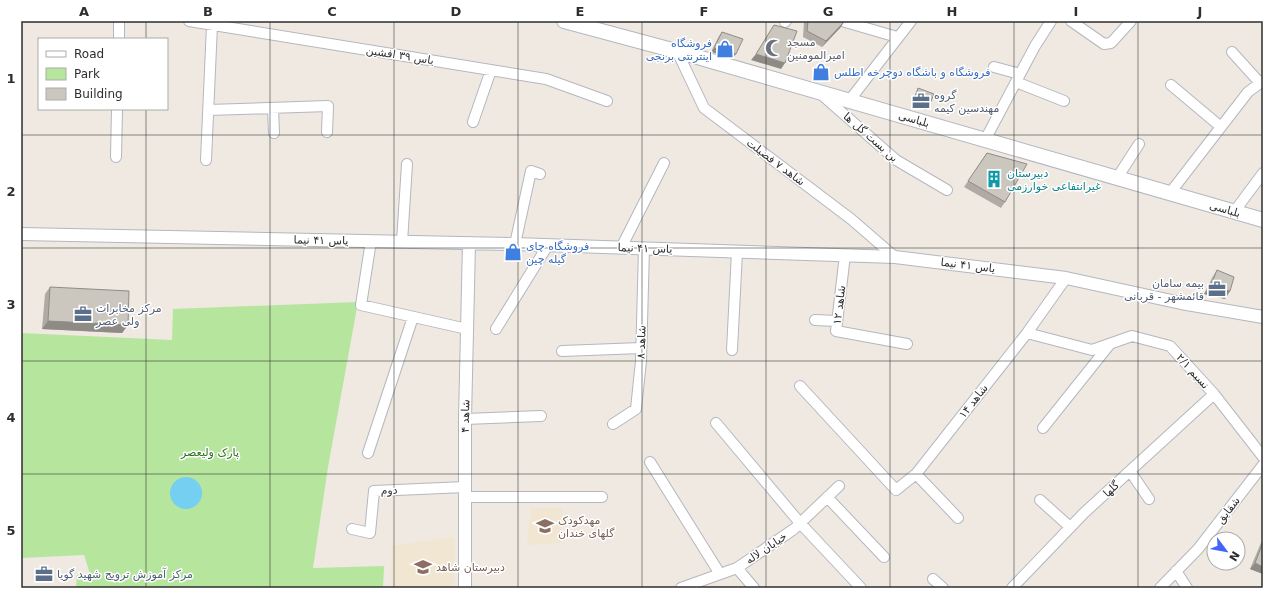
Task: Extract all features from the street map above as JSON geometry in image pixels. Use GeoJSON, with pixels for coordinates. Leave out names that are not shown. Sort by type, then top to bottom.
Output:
{"type":"FeatureCollection","features":[{"type":"Feature","properties":{"kind":"main road","name":"بلباسی"},"geometry":{"type":"LineString","coordinates":[[564,21],[677,51],[1263,220]]}},
{"type":"Feature","properties":{"kind":"street"},"geometry":{"type":"LineString","coordinates":[[119,21],[119,38]]}},
{"type":"Feature","properties":{"kind":"street","name":"یاس ۳۹ افشین"},"geometry":{"type":"LineString","coordinates":[[189,21],[546,79],[607,101]]}},
{"type":"Feature","properties":{"kind":"street"},"geometry":{"type":"LineString","coordinates":[[842,21],[897,37]]}},
{"type":"Feature","properties":{"kind":"street"},"geometry":{"type":"LineString","coordinates":[[849,101],[910,21]]}},
{"type":"Feature","properties":{"kind":"street"},"geometry":{"type":"LineString","coordinates":[[985,140],[1035,46],[1051,21]]}},
{"type":"Feature","properties":{"kind":"street"},"geometry":{"type":"LineString","coordinates":[[1071,21],[1104,44],[1111,43],[1131,21]]}},
{"type":"Feature","properties":{"kind":"street"},"geometry":{"type":"LineString","coordinates":[[206,160],[212,25]]}},
{"type":"Feature","properties":{"kind":"street","name":"شاهد ۷ فضیلت"},"geometry":{"type":"LineString","coordinates":[[677,51],[704,108],[851,219],[896,257]]}},
{"type":"Feature","properties":{"kind":"street"},"geometry":{"type":"LineString","coordinates":[[1170,193],[1248,92],[1261,82],[1232,52]]}},
{"type":"Feature","properties":{"kind":"street"},"geometry":{"type":"LineString","coordinates":[[994,67],[1064,101]]}},
{"type":"Feature","properties":{"kind":"street"},"geometry":{"type":"LineString","coordinates":[[473,122],[491,70]]}},
{"type":"Feature","properties":{"kind":"street"},"geometry":{"type":"LineString","coordinates":[[1171,85],[1221,127]]}},
{"type":"Feature","properties":{"kind":"street","name":"بن بست گل ها"},"geometry":{"type":"LineString","coordinates":[[819,92],[896,160],[947,190]]}},
{"type":"Feature","properties":{"kind":"street"},"geometry":{"type":"LineString","coordinates":[[208,110],[328,106],[327,132]]}},
{"type":"Feature","properties":{"kind":"street"},"geometry":{"type":"LineString","coordinates":[[273,108],[274,133]]}},
{"type":"Feature","properties":{"kind":"street"},"geometry":{"type":"LineString","coordinates":[[116,156],[117,110]]}},
{"type":"Feature","properties":{"kind":"street"},"geometry":{"type":"LineString","coordinates":[[1117,178],[1139,144]]}},
{"type":"Feature","properties":{"kind":"street"},"geometry":{"type":"LineString","coordinates":[[621,248],[664,163]]}},
{"type":"Feature","properties":{"kind":"street"},"geometry":{"type":"LineString","coordinates":[[402,242],[407,164]]}},
{"type":"Feature","properties":{"kind":"street"},"geometry":{"type":"LineString","coordinates":[[515,244],[531,171],[540,174]]}},
{"type":"Feature","properties":{"kind":"street"},"geometry":{"type":"LineString","coordinates":[[1234,212],[1263,173]]}},
{"type":"Feature","properties":{"kind":"street","name":"یاس ۴۱ نیما"},"geometry":{"type":"LineString","coordinates":[[21,234],[515,244],[896,257],[1066,278],[1181,303],[1263,317]]}},
{"type":"Feature","properties":{"kind":"street"},"geometry":{"type":"LineString","coordinates":[[371,241],[361,304],[467,329]]}},
{"type":"Feature","properties":{"kind":"street","name":"شاهد ۴"},"geometry":{"type":"LineString","coordinates":[[465,588],[465,419],[469,243]]}},
{"type":"Feature","properties":{"kind":"street"},"geometry":{"type":"LineString","coordinates":[[496,329],[548,245]]}},
{"type":"Feature","properties":{"kind":"street","name":"شاهد ۸"},"geometry":{"type":"LineString","coordinates":[[613,424],[636,409],[641,348],[644,248]]}},
{"type":"Feature","properties":{"kind":"street"},"geometry":{"type":"LineString","coordinates":[[732,350],[737,252]]}},
{"type":"Feature","properties":{"kind":"street","name":"شاهد ۱۲"},"geometry":{"type":"LineString","coordinates":[[845,255],[836,331],[907,344]]}},
{"type":"Feature","properties":{"kind":"street","name":"شاهد ۱۴"},"geometry":{"type":"LineString","coordinates":[[800,386],[896,490],[916,474],[1027,333],[1066,278]]}},
{"type":"Feature","properties":{"kind":"street"},"geometry":{"type":"LineString","coordinates":[[368,453],[413,317]]}},
{"type":"Feature","properties":{"kind":"street"},"geometry":{"type":"LineString","coordinates":[[815,320],[837,321]]}},
{"type":"Feature","properties":{"kind":"street","name":"نسیم ۲/۱"},"geometry":{"type":"LineString","coordinates":[[1027,333],[1092,350],[1132,336],[1170,346],[1214,394],[1263,457]]}},
{"type":"Feature","properties":{"kind":"street"},"geometry":{"type":"LineString","coordinates":[[1043,428],[1110,344]]}},
{"type":"Feature","properties":{"kind":"street"},"geometry":{"type":"LineString","coordinates":[[562,351],[641,348]]}},
{"type":"Feature","properties":{"kind":"street","name":"گلها"},"geometry":{"type":"LineString","coordinates":[[1012,588],[1070,528],[1214,394]]}},
{"type":"Feature","properties":{"kind":"street"},"geometry":{"type":"LineString","coordinates":[[465,419],[542,416]]}},
{"type":"Feature","properties":{"kind":"street"},"geometry":{"type":"LineString","coordinates":[[716,423],[800,523],[861,588]]}},
{"type":"Feature","properties":{"kind":"street"},"geometry":{"type":"LineString","coordinates":[[650,462],[720,574]]}},
{"type":"Feature","properties":{"kind":"street","name":"شقایق"},"geometry":{"type":"LineString","coordinates":[[1160,588],[1198,549],[1263,465]]}},
{"type":"Feature","properties":{"kind":"street"},"geometry":{"type":"LineString","coordinates":[[1130,471],[1150,500]]}},
{"type":"Feature","properties":{"kind":"street"},"geometry":{"type":"LineString","coordinates":[[916,474],[958,518]]}},
{"type":"Feature","properties":{"kind":"street","name":"خیابان لاله"},"geometry":{"type":"LineString","coordinates":[[681,588],[737,568],[800,523],[839,486]]}},
{"type":"Feature","properties":{"kind":"street","name":"دوم"},"geometry":{"type":"LineString","coordinates":[[352,529],[370,533],[374,490],[465,492]]}},
{"type":"Feature","properties":{"kind":"street"},"geometry":{"type":"LineString","coordinates":[[465,492],[602,497]]}},
{"type":"Feature","properties":{"kind":"street"},"geometry":{"type":"LineString","coordinates":[[827,497],[884,557]]}},
{"type":"Feature","properties":{"kind":"street"},"geometry":{"type":"LineString","coordinates":[[1040,500],[1070,528]]}},
{"type":"Feature","properties":{"kind":"street"},"geometry":{"type":"LineString","coordinates":[[737,568],[754,588]]}},
{"type":"Feature","properties":{"kind":"street"},"geometry":{"type":"LineString","coordinates":[[1176,571],[1187,588]]}},
{"type":"Feature","properties":{"kind":"street"},"geometry":{"type":"LineString","coordinates":[[933,579],[943,588]]}},
{"type":"Feature","properties":{"kind":"shaded area","name":"مهدکودک گلهای خندان"},"geometry":{"type":"Polygon","coordinates":[[[531,508],[562,508],[561,543],[527,545],[531,508]]]}},
{"type":"Feature","properties":{"kind":"shaded area","name":"دبیرستان شاهد"},"geometry":{"type":"Polygon","coordinates":[[[455,537],[454,588],[391,588],[392,546],[455,537]]]}},
{"type":"Feature","properties":{"kind":"green space","name":"پارک ولیعصر"},"geometry":{"type":"Polygon","coordinates":[[[358,302],[328,467],[313,568],[384,566],[383,588],[76,588],[77,575],[90,574],[84,555],[21,558],[21,333],[172,340],[173,309],[358,302]]]}},
{"type":"Feature","properties":{"kind":"water"},"geometry":{"type":"Polygon","coordinates":[[[183,477],[189,477],[198,481],[202,493],[198,505],[189,509],[183,509],[174,505],[170,496],[170,490],[174,481],[183,477]]]}},
{"type":"Feature","properties":{"kind":"building"},"geometry":{"type":"Polygon","coordinates":[[[808,21],[844,22],[826,41],[807,31],[808,21]]]}},
{"type":"Feature","properties":{"kind":"building","name":"مسجد امیرالمومنین"},"geometry":{"type":"Polygon","coordinates":[[[774,25],[797,31],[785,63],[756,54],[774,25]]]}},
{"type":"Feature","properties":{"kind":"building"},"geometry":{"type":"Polygon","coordinates":[[[722,32],[743,39],[736,54],[714,48],[722,32]]]}},
{"type":"Feature","properties":{"kind":"building","name":"گروه مهندسین کیمه"},"geometry":{"type":"Polygon","coordinates":[[[918,88],[934,94],[929,106],[914,101],[918,88]]]}},
{"type":"Feature","properties":{"kind":"building","name":"دبیرستان غیرانتفاعی خوارزمی"},"geometry":{"type":"Polygon","coordinates":[[[987,153],[1027,164],[1005,202],[968,181],[987,153]]]}},
{"type":"Feature","properties":{"kind":"building"},"geometry":{"type":"Polygon","coordinates":[[[1217,270],[1234,277],[1230,291],[1210,287],[1217,270]]]}},
{"type":"Feature","properties":{"kind":"building","name":"مرکز مخابرات ولی عصر"},"geometry":{"type":"Polygon","coordinates":[[[50,287],[129,291],[128,325],[48,321],[50,287]]]}},
{"type":"Feature","properties":{"kind":"building"},"geometry":{"type":"Polygon","coordinates":[[[1263,542],[1263,567],[1255,563],[1263,542]]]}},
{"type":"Feature","properties":{"kind":"place","name":"مسجد امیرالمومنین"},"geometry":{"type":"Point","coordinates":[774,48]}},
{"type":"Feature","properties":{"kind":"place","name":"فروشگاه اینترنتی برنجی"},"geometry":{"type":"Point","coordinates":[725,49]}},
{"type":"Feature","properties":{"kind":"place","name":"فروشگاه و باشگاه دوچرخه اطلس"},"geometry":{"type":"Point","coordinates":[821,72]}},
{"type":"Feature","properties":{"kind":"place","name":"گروه مهندسین کیمه"},"geometry":{"type":"Point","coordinates":[921,101]}},
{"type":"Feature","properties":{"kind":"place","name":"دبیرستان غیرانتفاعی خوارزمی"},"geometry":{"type":"Point","coordinates":[994,179]}},
{"type":"Feature","properties":{"kind":"place","name":"فروشگاه چای گیله‌ چین"},"geometry":{"type":"Point","coordinates":[513,252]}},
{"type":"Feature","properties":{"kind":"place","name":"بیمه سامان قائمشهر - قربانی"},"geometry":{"type":"Point","coordinates":[1217,289]}},
{"type":"Feature","properties":{"kind":"place","name":"مرکز مخابرات ولی عصر"},"geometry":{"type":"Point","coordinates":[83,314]}},
{"type":"Feature","properties":{"kind":"place","name":"مهدکودک گلهای خندان"},"geometry":{"type":"Point","coordinates":[545,526]}},
{"type":"Feature","properties":{"kind":"place","name":"دبیرستان شاهد"},"geometry":{"type":"Point","coordinates":[423,567]}},
{"type":"Feature","properties":{"kind":"place","name":"مرکز آموزش ترویج شهید گویا"},"geometry":{"type":"Point","coordinates":[44,574]}}]}
